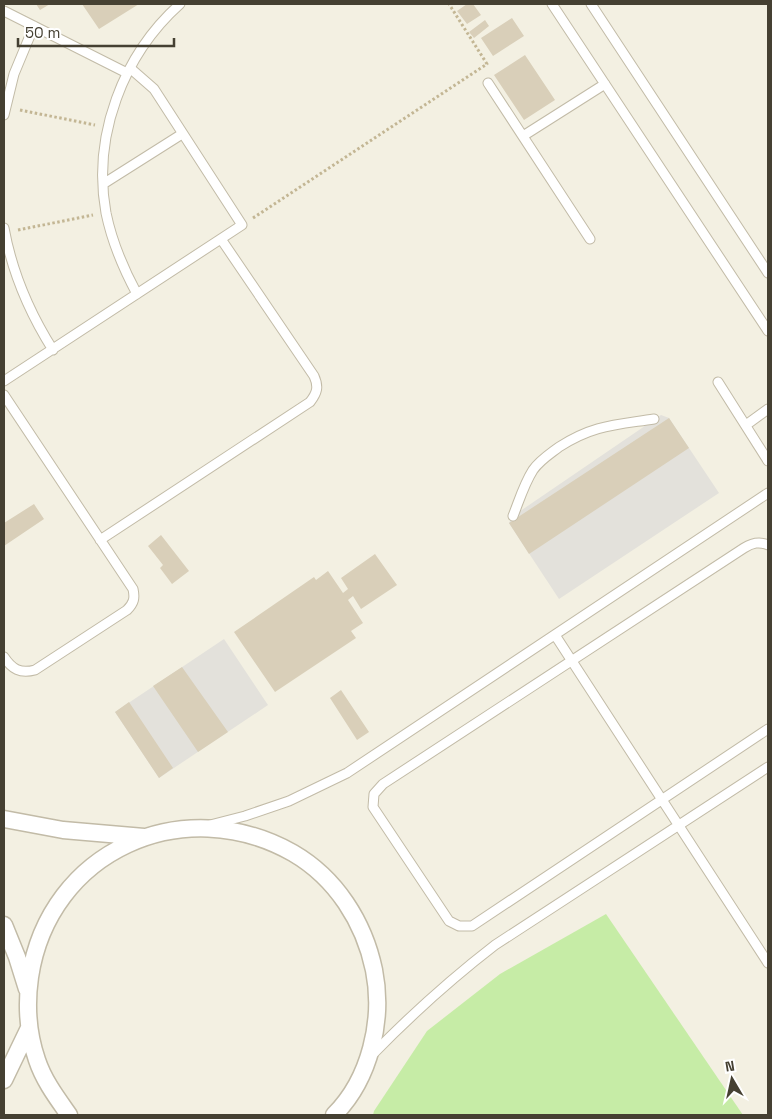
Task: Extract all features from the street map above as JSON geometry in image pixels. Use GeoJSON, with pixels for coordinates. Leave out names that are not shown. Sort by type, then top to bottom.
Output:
{"type":"FeatureCollection","features":[{"type":"Feature","properties":{"kind":"street"},"geometry":{"type":"LineString","coordinates":[[4,819],[63,830],[146,837]]}},
{"type":"Feature","properties":{"kind":"street"},"geometry":{"type":"LineString","coordinates":[[70,1115],[52,1091],[37,1060],[29,1028],[28,992],[33,958],[45,926],[63,897],[86,871],[114,851],[146,837],[173,830],[200,827],[238,831],[273,842],[306,860],[333,885],[355,915],[370,949],[376,976],[377,1022],[368,1059],[357,1084],[339,1113]]}},
{"type":"Feature","properties":{"kind":"street"},"geometry":{"type":"LineString","coordinates":[[4,925],[14,948],[28,992]]}},
{"type":"Feature","properties":{"kind":"street"},"geometry":{"type":"LineString","coordinates":[[4,1080],[29,1028]]}},
{"type":"Feature","properties":{"kind":"lane"},"geometry":{"type":"LineString","coordinates":[[137,294],[118,255],[106,213],[103,184],[104,155],[108,128],[112,109],[128,71],[152,34],[180,4]]}},
{"type":"Feature","properties":{"kind":"lane"},"geometry":{"type":"LineString","coordinates":[[552,4],[768,331]]}},
{"type":"Feature","properties":{"kind":"lane"},"geometry":{"type":"LineString","coordinates":[[591,4],[768,273]]}},
{"type":"Feature","properties":{"kind":"lane"},"geometry":{"type":"LineString","coordinates":[[4,11],[128,71],[154,89],[242,225],[4,381]]}},
{"type":"Feature","properties":{"kind":"lane"},"geometry":{"type":"LineString","coordinates":[[4,111],[14,74],[34,26]]}},
{"type":"Feature","properties":{"kind":"lane"},"geometry":{"type":"LineString","coordinates":[[488,83],[590,239]]}},
{"type":"Feature","properties":{"kind":"lane"},"geometry":{"type":"LineString","coordinates":[[523,136],[605,84]]}},
{"type":"Feature","properties":{"kind":"lane"},"geometry":{"type":"LineString","coordinates":[[103,184],[182,134]]}},
{"type":"Feature","properties":{"kind":"lane"},"geometry":{"type":"LineString","coordinates":[[4,230],[22,292],[34,319],[53,350]]}},
{"type":"Feature","properties":{"kind":"lane"},"geometry":{"type":"LineString","coordinates":[[100,540],[310,402],[318,389],[314,376],[221,239]]}},
{"type":"Feature","properties":{"kind":"lane"},"geometry":{"type":"LineString","coordinates":[[718,382],[768,462]]}},
{"type":"Feature","properties":{"kind":"lane"},"geometry":{"type":"LineString","coordinates":[[4,394],[133,589],[134,600],[127,610],[35,670],[20,672],[14,669],[4,657]]}},
{"type":"Feature","properties":{"kind":"lane"},"geometry":{"type":"LineString","coordinates":[[746,426],[768,409]]}},
{"type":"Feature","properties":{"kind":"lane"},"geometry":{"type":"LineString","coordinates":[[513,516],[528,478],[547,456],[572,439],[592,429],[654,419]]}},
{"type":"Feature","properties":{"kind":"lane"},"geometry":{"type":"LineString","coordinates":[[200,827],[245,816],[289,801],[333,780],[768,493]]}},
{"type":"Feature","properties":{"kind":"lane"},"geometry":{"type":"LineString","coordinates":[[768,545],[759,542],[744,548],[383,784],[377,789],[373,800],[373,807],[449,921],[459,926],[472,926],[768,728]]}},
{"type":"Feature","properties":{"kind":"lane"},"geometry":{"type":"LineString","coordinates":[[554,635],[768,964]]}},
{"type":"Feature","properties":{"kind":"lane"},"geometry":{"type":"LineString","coordinates":[[368,1059],[430,998],[495,945],[768,767]]}},
{"type":"Feature","properties":{"kind":"path"},"geometry":{"type":"LineString","coordinates":[[242,225],[487,64],[448,4]]}},
{"type":"Feature","properties":{"kind":"path"},"geometry":{"type":"LineString","coordinates":[[4,111],[108,128]]}},
{"type":"Feature","properties":{"kind":"path"},"geometry":{"type":"LineString","coordinates":[[4,230],[106,213]]}},
{"type":"Feature","properties":{"kind":"green space"},"geometry":{"type":"Polygon","coordinates":[[[606,914],[743,1115],[373,1115],[427,1031],[500,974],[606,914]]]}},
{"type":"Feature","properties":{"kind":"shaded area"},"geometry":{"type":"Polygon","coordinates":[[[661,415],[669,418],[719,493],[559,599],[509,523],[513,516],[661,415]]]}},
{"type":"Feature","properties":{"kind":"shaded area"},"geometry":{"type":"Polygon","coordinates":[[[224,639],[268,705],[159,778],[115,712],[224,639]]]}},
{"type":"Feature","properties":{"kind":"building"},"geometry":{"type":"Polygon","coordinates":[[[36,4],[50,4],[40,10],[36,4]]]}},
{"type":"Feature","properties":{"kind":"building"},"geometry":{"type":"Polygon","coordinates":[[[82,4],[139,4],[99,29],[82,4]]]}},
{"type":"Feature","properties":{"kind":"building"},"geometry":{"type":"Polygon","coordinates":[[[467,4],[473,4],[481,15],[467,24],[457,11],[467,4]]]}},
{"type":"Feature","properties":{"kind":"building"},"geometry":{"type":"Polygon","coordinates":[[[512,18],[524,36],[493,56],[481,38],[512,18]]]}},
{"type":"Feature","properties":{"kind":"building"},"geometry":{"type":"Polygon","coordinates":[[[485,20],[489,26],[474,38],[469,32],[485,20]]]}},
{"type":"Feature","properties":{"kind":"building"},"geometry":{"type":"Polygon","coordinates":[[[525,55],[555,100],[524,120],[494,75],[525,55]]]}},
{"type":"Feature","properties":{"kind":"building"},"geometry":{"type":"Polygon","coordinates":[[[669,418],[689,448],[529,554],[509,523],[669,418]]]}},
{"type":"Feature","properties":{"kind":"building"},"geometry":{"type":"Polygon","coordinates":[[[34,504],[44,519],[4,546],[4,523],[34,504]]]}},
{"type":"Feature","properties":{"kind":"building"},"geometry":{"type":"Polygon","coordinates":[[[161,535],[189,571],[172,584],[160,568],[163,565],[148,546],[161,535]]]}},
{"type":"Feature","properties":{"kind":"building"},"geometry":{"type":"Polygon","coordinates":[[[375,554],[397,585],[361,609],[353,596],[348,600],[363,623],[351,631],[356,638],[275,692],[234,632],[314,577],[316,580],[328,571],[343,593],[348,589],[341,578],[375,554]]]}},
{"type":"Feature","properties":{"kind":"building"},"geometry":{"type":"Polygon","coordinates":[[[182,667],[228,732],[198,752],[153,686],[182,667]]]}},
{"type":"Feature","properties":{"kind":"building"},"geometry":{"type":"Polygon","coordinates":[[[341,690],[369,732],[357,740],[330,698],[341,690]]]}},
{"type":"Feature","properties":{"kind":"building"},"geometry":{"type":"Polygon","coordinates":[[[129,702],[173,768],[159,778],[115,712],[129,702]]]}}]}
